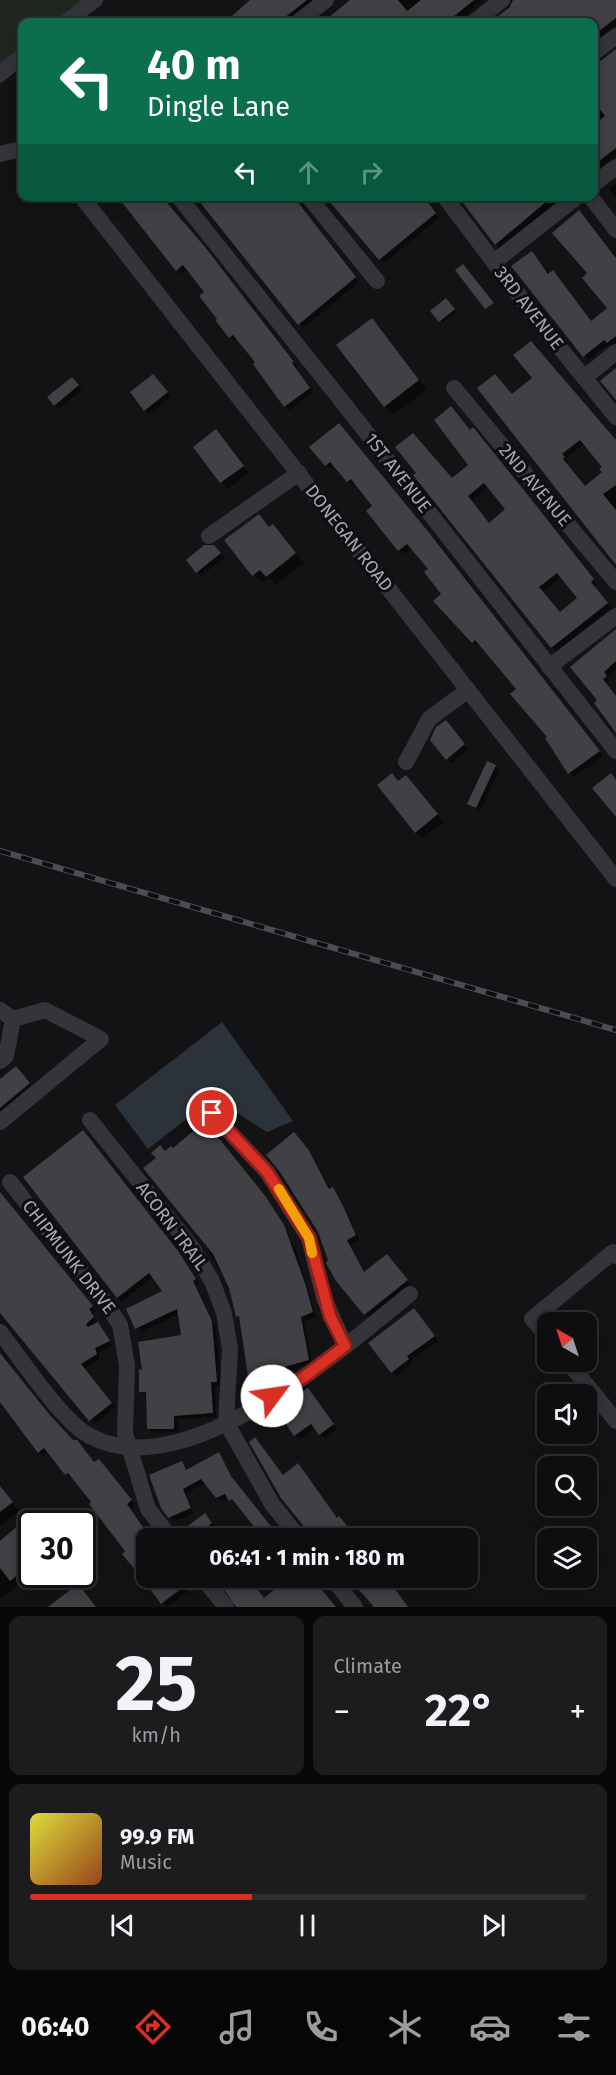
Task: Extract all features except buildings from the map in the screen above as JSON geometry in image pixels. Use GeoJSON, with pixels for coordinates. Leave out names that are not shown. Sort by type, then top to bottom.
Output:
{"type":"FeatureCollection","features":[{"type":"Feature","properties":{"kind":"street"},"geometry":{"type":"LineString","coordinates":[[71,18],[94,0]]}},
{"type":"Feature","properties":{"kind":"street"},"geometry":{"type":"LineString","coordinates":[[306,18],[326,0]]}},
{"type":"Feature","properties":{"kind":"street"},"geometry":{"type":"LineString","coordinates":[[479,18],[502,0]]}},
{"type":"Feature","properties":{"kind":"street"},"geometry":{"type":"LineString","coordinates":[[598,50],[616,36]]}},
{"type":"Feature","properties":{"kind":"street"},"geometry":{"type":"LineString","coordinates":[[0,74],[18,59]]}},
{"type":"Feature","properties":{"kind":"street"},"geometry":{"type":"LineString","coordinates":[[0,154],[18,150]]}},
{"type":"Feature","properties":{"kind":"street"},"geometry":{"type":"LineString","coordinates":[[598,181],[616,166]]}},
{"type":"Feature","properties":{"kind":"street","name":"DONEGAN ROAD"},"geometry":{"type":"LineString","coordinates":[[85,201],[616,879]]}},
{"type":"Feature","properties":{"kind":"street","name":"1ST AVENUE"},"geometry":{"type":"LineString","coordinates":[[182,201],[337,394],[616,751]]}},
{"type":"Feature","properties":{"kind":"street"},"geometry":{"type":"LineString","coordinates":[[312,201],[377,281]]}},
{"type":"Feature","properties":{"kind":"street","name":"3RD AVENUE"},"geometry":{"type":"LineString","coordinates":[[448,201],[616,417]]}},
{"type":"Feature","properties":{"kind":"street"},"geometry":{"type":"LineString","coordinates":[[494,262],[572,201]]}},
{"type":"Feature","properties":{"kind":"street"},"geometry":{"type":"LineString","coordinates":[[594,201],[616,230]]}},
{"type":"Feature","properties":{"kind":"street"},"geometry":{"type":"LineString","coordinates":[[584,378],[616,352]]}},
{"type":"Feature","properties":{"kind":"street","name":"2ND AVENUE"},"geometry":{"type":"LineString","coordinates":[[454,388],[616,582]]}},
{"type":"Feature","properties":{"kind":"street"},"geometry":{"type":"LineString","coordinates":[[209,536],[299,473]]}},
{"type":"Feature","properties":{"kind":"street"},"geometry":{"type":"LineString","coordinates":[[549,667],[616,616]]}},
{"type":"Feature","properties":{"kind":"street"},"geometry":{"type":"LineString","coordinates":[[406,762],[429,719],[468,690]]}},
{"type":"Feature","properties":{"kind":"street"},"geometry":{"type":"LineString","coordinates":[[0,1061],[6,1056],[6,1014],[45,1010],[101,1039],[0,1122]]}},
{"type":"Feature","properties":{"kind":"street"},"geometry":{"type":"LineString","coordinates":[[212,1113],[267,1172],[304,1230],[330,1316],[345,1346]]}},
{"type":"Feature","properties":{"kind":"street","name":"ACORN TRAIL"},"geometry":{"type":"LineString","coordinates":[[90,1120],[187,1241],[212,1281],[224,1313],[230,1349],[226,1422]]}},
{"type":"Feature","properties":{"kind":"street","name":"CHIPMUNK DRIVE"},"geometry":{"type":"LineString","coordinates":[[10,1182],[120,1324],[127,1358],[124,1433],[148,1509],[163,1528]]}},
{"type":"Feature","properties":{"kind":"street"},"geometry":{"type":"LineString","coordinates":[[540,1312],[613,1252],[616,1256]]}},
{"type":"Feature","properties":{"kind":"street"},"geometry":{"type":"LineString","coordinates":[[0,1332],[76,1427],[94,1438],[128,1448],[150,1448],[181,1442],[226,1422],[304,1377],[410,1294]]}},
{"type":"Feature","properties":{"kind":"street"},"geometry":{"type":"LineString","coordinates":[[576,1372],[616,1421]]}},
{"type":"Feature","properties":{"kind":"street"},"geometry":{"type":"LineString","coordinates":[[226,1422],[272,1504],[291,1528]]}},
{"type":"Feature","properties":{"kind":"street"},"geometry":{"type":"LineString","coordinates":[[211,1588],[226,1607]]}},
{"type":"Feature","properties":{"kind":"street"},"geometry":{"type":"LineString","coordinates":[[340,1588],[355,1607]]}},
{"type":"Feature","properties":{"kind":"shaded area"},"geometry":{"type":"Polygon","coordinates":[[[0,0],[105,0],[82,18],[18,18],[18,69],[0,84],[0,0]]]}},
{"type":"Feature","properties":{"kind":"shaded area"},"geometry":{"type":"Polygon","coordinates":[[[222,1022],[293,1121],[267,1132],[213,1098],[148,1149],[115,1105],[222,1022]]]}},
{"type":"Feature","properties":{"kind":"railway"},"geometry":{"type":"LineString","coordinates":[[0,851],[616,1030]]}},
{"type":"Feature","properties":{"kind":"slow traffic"},"geometry":{"type":"LineString","coordinates":[[279,1189],[309,1238],[312,1253]]}},
{"type":"Feature","properties":{"kind":"route"},"geometry":{"type":"LineString","coordinates":[[212,1113],[267,1172],[309,1238],[330,1316],[345,1346],[304,1377],[272,1396]]}}]}
